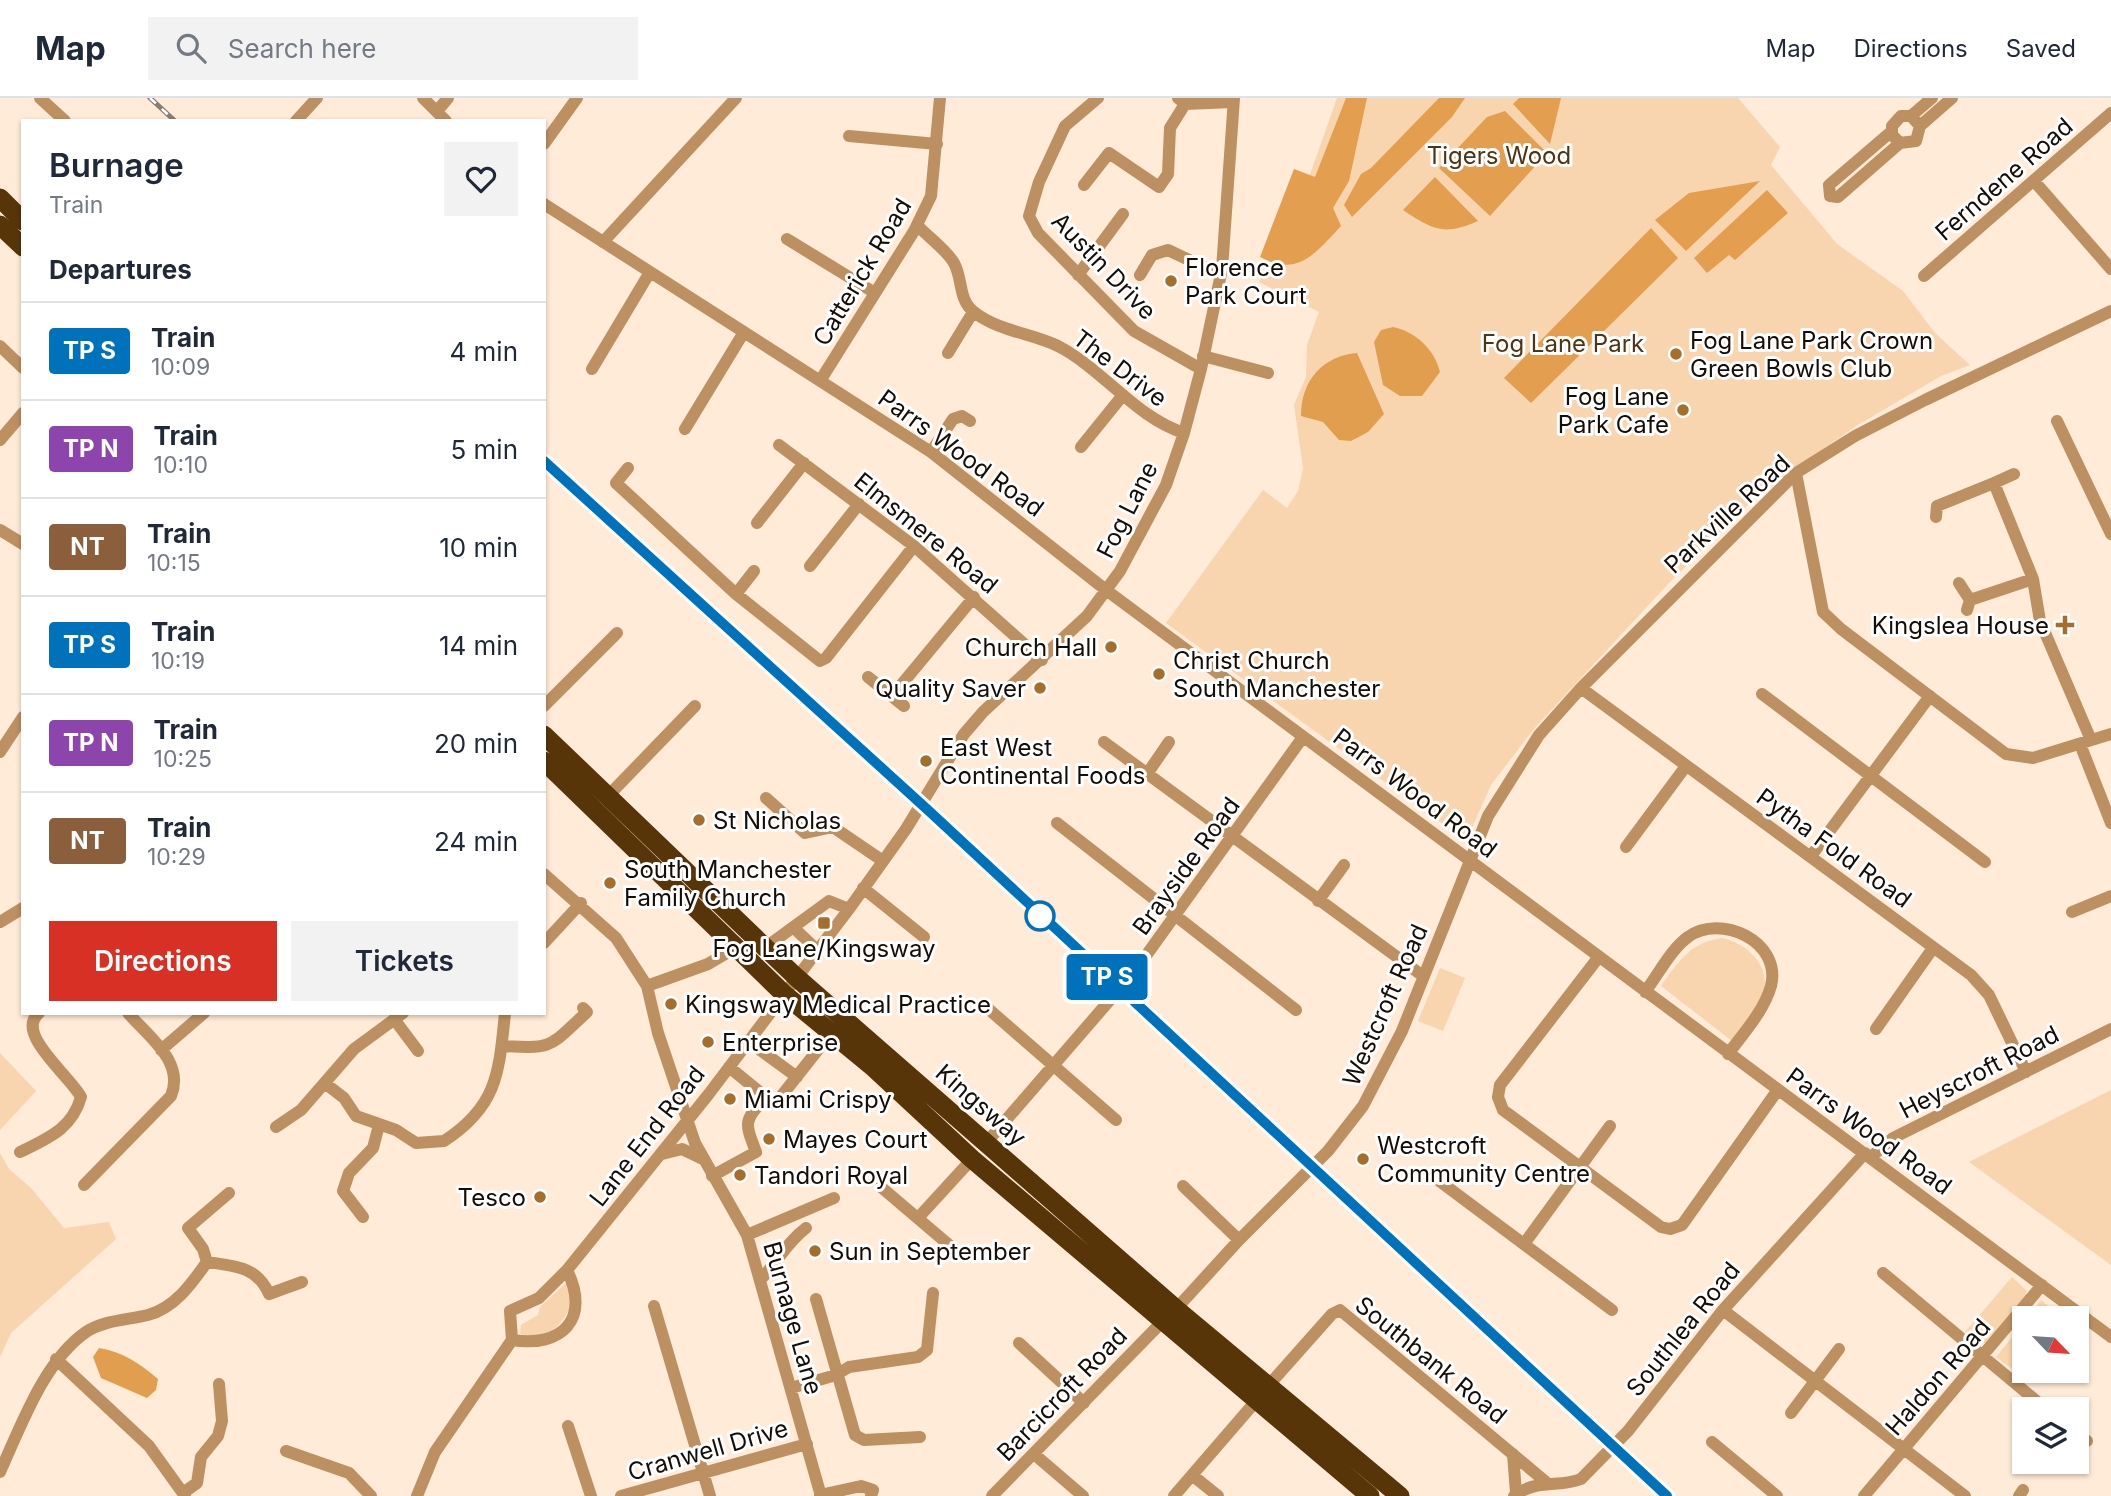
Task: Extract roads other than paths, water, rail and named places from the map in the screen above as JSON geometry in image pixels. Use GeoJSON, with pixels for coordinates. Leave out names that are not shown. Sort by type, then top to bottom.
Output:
{"type":"FeatureCollection","features":[{"type":"Feature","properties":{"kind":"highway"},"geometry":{"type":"LineString","coordinates":[[0,198],[21,219]]}},
{"type":"Feature","properties":{"kind":"highway"},"geometry":{"type":"LineString","coordinates":[[0,225],[21,245]]}},
{"type":"Feature","properties":{"kind":"highway","name":"Kingsway"},"geometry":{"type":"LineString","coordinates":[[546,737],[761,951],[796,977],[987,1142],[1169,1315]]}},
{"type":"Feature","properties":{"kind":"highway","name":"Kingsway"},"geometry":{"type":"LineString","coordinates":[[546,763],[703,908],[735,948],[784,994],[874,1068],[972,1159],[1169,1315],[1262,1394],[1370,1496]]}},
{"type":"Feature","properties":{"kind":"highway"},"geometry":{"type":"LineString","coordinates":[[682,870],[703,908],[761,951],[785,980],[784,994]]}},
{"type":"Feature","properties":{"kind":"highway"},"geometry":{"type":"LineString","coordinates":[[796,977],[796,987],[800,994],[858,1045],[874,1068]]}},
{"type":"Feature","properties":{"kind":"highway","name":"Kingsway"},"geometry":{"type":"LineString","coordinates":[[1262,1394],[1401,1496]]}},
{"type":"Feature","properties":{"kind":"street"},"geometry":{"type":"LineString","coordinates":[[40,98],[63,119]]}},
{"type":"Feature","properties":{"kind":"street"},"geometry":{"type":"LineString","coordinates":[[298,119],[317,98]]}},
{"type":"Feature","properties":{"kind":"street"},"geometry":{"type":"LineString","coordinates":[[423,98],[440,117],[448,98]]}},
{"type":"Feature","properties":{"kind":"street"},"geometry":{"type":"LineString","coordinates":[[546,141],[577,98]]}},
{"type":"Feature","properties":{"kind":"street"},"geometry":{"type":"LineString","coordinates":[[603,242],[736,98]]}},
{"type":"Feature","properties":{"kind":"street","name":"Catterick Road"},"geometry":{"type":"LineString","coordinates":[[820,381],[917,226],[933,188],[940,98]]}},
{"type":"Feature","properties":{"kind":"street","name":"Austin Drive"},"geometry":{"type":"LineString","coordinates":[[1098,98],[1065,126],[1039,182],[1029,216],[1038,233],[1134,331],[1202,363],[1268,373]]}},
{"type":"Feature","properties":{"kind":"street"},"geometry":{"type":"LineString","coordinates":[[1932,98],[1915,121],[1916,141],[1900,143],[1838,197],[1830,196],[1829,185],[1892,131],[1897,118],[1915,121],[1952,98]]}},
{"type":"Feature","properties":{"kind":"street"},"geometry":{"type":"LineString","coordinates":[[1084,185],[1109,153],[1159,187],[1168,174],[1170,128],[1181,101],[1233,100]]}},
{"type":"Feature","properties":{"kind":"street","name":"Fog Lane"},"geometry":{"type":"LineString","coordinates":[[784,994],[883,861],[964,734],[983,712],[1087,616],[1156,508],[1184,433],[1221,275],[1228,222],[1233,100]]}},
{"type":"Feature","properties":{"kind":"street","name":"Ferndene Road"},"geometry":{"type":"LineString","coordinates":[[1924,276],[2108,121]]}},
{"type":"Feature","properties":{"kind":"street"},"geometry":{"type":"LineString","coordinates":[[1892,131],[1900,143]]}},
{"type":"Feature","properties":{"kind":"street"},"geometry":{"type":"LineString","coordinates":[[849,136],[937,144]]}},
{"type":"Feature","properties":{"kind":"street"},"geometry":{"type":"LineString","coordinates":[[2034,181],[2111,269]]}},
{"type":"Feature","properties":{"kind":"street","name":"Parrs Wood Road"},"geometry":{"type":"LineString","coordinates":[[546,205],[931,452],[1106,590],[2111,1337]]}},
{"type":"Feature","properties":{"kind":"street"},"geometry":{"type":"LineString","coordinates":[[1078,275],[1123,214]]}},
{"type":"Feature","properties":{"kind":"street"},"geometry":{"type":"LineString","coordinates":[[917,226],[954,263],[963,297],[973,312],[948,353]]}},
{"type":"Feature","properties":{"kind":"street"},"geometry":{"type":"LineString","coordinates":[[787,239],[876,293]]}},
{"type":"Feature","properties":{"kind":"street"},"geometry":{"type":"LineString","coordinates":[[1140,275],[1152,255],[1168,250],[1221,275]]}},
{"type":"Feature","properties":{"kind":"street"},"geometry":{"type":"LineString","coordinates":[[592,369],[650,272]]}},
{"type":"Feature","properties":{"kind":"street","name":"Parkville Road"},"geometry":{"type":"LineString","coordinates":[[1469,859],[1505,786],[1539,734],[1581,688],[1796,473],[1856,436],[1925,400],[2111,311]]}},
{"type":"Feature","properties":{"kind":"street","name":"The Drive"},"geometry":{"type":"LineString","coordinates":[[973,312],[1006,328],[1056,345],[1082,361],[1158,424],[1184,433]]}},
{"type":"Feature","properties":{"kind":"street"},"geometry":{"type":"LineString","coordinates":[[685,429],[744,332]]}},
{"type":"Feature","properties":{"kind":"street"},"geometry":{"type":"LineString","coordinates":[[0,346],[21,366]]}},
{"type":"Feature","properties":{"kind":"street"},"geometry":{"type":"LineString","coordinates":[[1081,447],[1123,395]]}},
{"type":"Feature","properties":{"kind":"street"},"geometry":{"type":"LineString","coordinates":[[0,440],[21,415]]}},
{"type":"Feature","properties":{"kind":"street"},"geometry":{"type":"LineString","coordinates":[[931,452],[953,419],[962,416],[970,421]]}},
{"type":"Feature","properties":{"kind":"street"},"geometry":{"type":"LineString","coordinates":[[2057,421],[2111,534]]}},
{"type":"Feature","properties":{"kind":"street","name":"Elmsmere Road"},"geometry":{"type":"LineString","coordinates":[[779,445],[914,546],[1042,660]]}},
{"type":"Feature","properties":{"kind":"street"},"geometry":{"type":"LineString","coordinates":[[757,523],[804,463]]}},
{"type":"Feature","properties":{"kind":"street"},"geometry":{"type":"LineString","coordinates":[[628,468],[616,482],[736,594],[820,661],[914,546]]}},
{"type":"Feature","properties":{"kind":"street"},"geometry":{"type":"LineString","coordinates":[[1796,473],[1823,612],[1841,629],[2006,754],[2033,758],[2111,734]]}},
{"type":"Feature","properties":{"kind":"street"},"geometry":{"type":"LineString","coordinates":[[1933,507],[2014,474]]}},
{"type":"Feature","properties":{"kind":"street"},"geometry":{"type":"LineString","coordinates":[[1994,483],[2033,579],[2040,621],[2085,742],[2111,823]]}},
{"type":"Feature","properties":{"kind":"street"},"geometry":{"type":"LineString","coordinates":[[810,566],[859,504]]}},
{"type":"Feature","properties":{"kind":"street"},"geometry":{"type":"LineString","coordinates":[[0,530],[21,543]]}},
{"type":"Feature","properties":{"kind":"street"},"geometry":{"type":"LineString","coordinates":[[736,594],[754,571]]}},
{"type":"Feature","properties":{"kind":"street"},"geometry":{"type":"LineString","coordinates":[[1959,583],[1969,605],[2033,579]]}},
{"type":"Feature","properties":{"kind":"street"},"geometry":{"type":"LineString","coordinates":[[892,696],[974,597]]}},
{"type":"Feature","properties":{"kind":"street"},"geometry":{"type":"LineString","coordinates":[[546,704],[617,633]]}},
{"type":"Feature","properties":{"kind":"street"},"geometry":{"type":"LineString","coordinates":[[868,677],[904,706]]}},
{"type":"Feature","properties":{"kind":"street","name":"Pytha Fold Road"},"geometry":{"type":"LineString","coordinates":[[1581,688],[1982,985],[2026,1072]]}},
{"type":"Feature","properties":{"kind":"street"},"geometry":{"type":"LineString","coordinates":[[1762,694],[1985,862]]}},
{"type":"Feature","properties":{"kind":"street"},"geometry":{"type":"LineString","coordinates":[[1811,856],[1930,696]]}},
{"type":"Feature","properties":{"kind":"street"},"geometry":{"type":"LineString","coordinates":[[607,797],[695,706]]}},
{"type":"Feature","properties":{"kind":"street"},"geometry":{"type":"LineString","coordinates":[[0,752],[21,720]]}},
{"type":"Feature","properties":{"kind":"street","name":"Brayside Road"},"geometry":{"type":"LineString","coordinates":[[987,1142],[1135,971],[1303,737]]}},
{"type":"Feature","properties":{"kind":"street"},"geometry":{"type":"LineString","coordinates":[[1104,742],[1423,976]]}},
{"type":"Feature","properties":{"kind":"street"},"geometry":{"type":"LineString","coordinates":[[1147,774],[1169,743]]}},
{"type":"Feature","properties":{"kind":"street"},"geometry":{"type":"LineString","coordinates":[[1626,847],[1686,766]]}},
{"type":"Feature","properties":{"kind":"street"},"geometry":{"type":"LineString","coordinates":[[766,798],[805,833],[832,827],[883,861]]}},
{"type":"Feature","properties":{"kind":"street"},"geometry":{"type":"LineString","coordinates":[[1057,823],[1296,1010]]}},
{"type":"Feature","properties":{"kind":"street","name":"Westcroft Road"},"geometry":{"type":"LineString","coordinates":[[1169,1315],[1328,1151],[1363,1106],[1381,1076],[1469,859]]}},
{"type":"Feature","properties":{"kind":"street"},"geometry":{"type":"LineString","coordinates":[[1318,901],[1344,865]]}},
{"type":"Feature","properties":{"kind":"street","name":"Burnage Lane"},"geometry":{"type":"LineString","coordinates":[[546,876],[616,938],[647,986],[658,1033],[687,1121],[703,1159],[747,1235],[821,1495]]}},
{"type":"Feature","properties":{"kind":"street"},"geometry":{"type":"LineString","coordinates":[[863,888],[924,937]]}},
{"type":"Feature","properties":{"kind":"street"},"geometry":{"type":"LineString","coordinates":[[2072,912],[2111,896]]}},
{"type":"Feature","properties":{"kind":"street"},"geometry":{"type":"LineString","coordinates":[[761,951],[828,901],[849,909]]}},
{"type":"Feature","properties":{"kind":"street"},"geometry":{"type":"LineString","coordinates":[[546,941],[581,904]]}},
{"type":"Feature","properties":{"kind":"street"},"geometry":{"type":"LineString","coordinates":[[0,922],[21,909]]}},
{"type":"Feature","properties":{"kind":"street"},"geometry":{"type":"LineString","coordinates":[[1645,992],[1685,938],[1701,929],[1720,925],[1737,930],[1752,940],[1766,957],[1772,984],[1765,1002],[1728,1054]]}},
{"type":"Feature","properties":{"kind":"street"},"geometry":{"type":"LineString","coordinates":[[794,928],[817,949]]}},
{"type":"Feature","properties":{"kind":"street"},"geometry":{"type":"LineString","coordinates":[[647,986],[708,964],[735,948]]}},
{"type":"Feature","properties":{"kind":"street"},"geometry":{"type":"LineString","coordinates":[[1875,1030],[1933,948]]}},
{"type":"Feature","properties":{"kind":"street"},"geometry":{"type":"LineString","coordinates":[[1598,958],[1500,1085],[1498,1097],[1503,1110],[1661,1227],[1671,1229],[1682,1225],[1777,1091]]}},
{"type":"Feature","properties":{"kind":"street","name":"Lane End Road"},"geometry":{"type":"LineString","coordinates":[[512,1340],[510,1311],[539,1298],[567,1270],[687,1121],[784,994]]}},
{"type":"Feature","properties":{"kind":"street"},"geometry":{"type":"LineString","coordinates":[[985,1006],[1116,1120]]}},
{"type":"Feature","properties":{"kind":"street"},"geometry":{"type":"LineString","coordinates":[[502,1046],[542,1048],[551,1045],[587,1012],[583,1008]]}},
{"type":"Feature","properties":{"kind":"street"},"geometry":{"type":"LineString","coordinates":[[20,1152],[59,1132],[72,1120],[80,1097],[75,1086],[36,1041],[30,1030],[36,1015]]}},
{"type":"Feature","properties":{"kind":"street"},"geometry":{"type":"LineString","coordinates":[[84,1185],[171,1096],[176,1073],[172,1063],[130,1015]]}},
{"type":"Feature","properties":{"kind":"street"},"geometry":{"type":"LineString","coordinates":[[161,1050],[202,1015]]}},
{"type":"Feature","properties":{"kind":"street"},"geometry":{"type":"LineString","coordinates":[[326,1084],[344,1098],[356,1116],[396,1130],[416,1143],[444,1141],[488,1098],[496,1084],[505,1015]]}},
{"type":"Feature","properties":{"kind":"street"},"geometry":{"type":"LineString","coordinates":[[276,1127],[301,1110],[354,1049],[399,1016],[418,1051]]}},
{"type":"Feature","properties":{"kind":"street","name":"Heyscroft Road"},"geometry":{"type":"LineString","coordinates":[[1868,1155],[1893,1138],[2111,1029]]}},
{"type":"Feature","properties":{"kind":"street"},"geometry":{"type":"LineString","coordinates":[[729,1067],[775,1104],[832,1032]]}},
{"type":"Feature","properties":{"kind":"street"},"geometry":{"type":"LineString","coordinates":[[748,1041],[797,1077]]}},
{"type":"Feature","properties":{"kind":"street"},"geometry":{"type":"LineString","coordinates":[[712,1176],[756,1152],[746,1126],[748,1118],[766,1097]]}},
{"type":"Feature","properties":{"kind":"street"},"geometry":{"type":"LineString","coordinates":[[363,1217],[343,1191],[349,1173],[373,1147],[379,1125]]}},
{"type":"Feature","properties":{"kind":"street"},"geometry":{"type":"LineString","coordinates":[[1524,1244],[1610,1126]]}},
{"type":"Feature","properties":{"kind":"street"},"geometry":{"type":"LineString","coordinates":[[660,1155],[682,1149],[703,1159]]}},
{"type":"Feature","properties":{"kind":"street","name":"Southlea Road"},"geometry":{"type":"LineString","coordinates":[[1515,1495],[1546,1482],[1572,1483],[1581,1479],[1628,1431],[1723,1310],[1868,1155]]}},
{"type":"Feature","properties":{"kind":"street"},"geometry":{"type":"LineString","coordinates":[[918,1219],[972,1159]]}},
{"type":"Feature","properties":{"kind":"street"},"geometry":{"type":"LineString","coordinates":[[1438,1180],[1612,1310]]}},
{"type":"Feature","properties":{"kind":"street"},"geometry":{"type":"LineString","coordinates":[[1183,1186],[1239,1240]]}},
{"type":"Feature","properties":{"kind":"street"},"geometry":{"type":"LineString","coordinates":[[881,1187],[954,1250]]}},
{"type":"Feature","properties":{"kind":"street"},"geometry":{"type":"LineString","coordinates":[[207,1262],[203,1249],[188,1228],[229,1193]]}},
{"type":"Feature","properties":{"kind":"street"},"geometry":{"type":"LineString","coordinates":[[747,1235],[834,1198]]}},
{"type":"Feature","properties":{"kind":"street"},"geometry":{"type":"LineString","coordinates":[[760,1280],[778,1261],[791,1238],[806,1228]]}},
{"type":"Feature","properties":{"kind":"street"},"geometry":{"type":"LineString","coordinates":[[207,1262],[251,1270],[263,1280],[269,1294],[302,1282]]}},
{"type":"Feature","properties":{"kind":"street"},"geometry":{"type":"LineString","coordinates":[[0,1472],[56,1359],[88,1330],[102,1324],[152,1314],[165,1307],[185,1292],[207,1262]]}},
{"type":"Feature","properties":{"kind":"street"},"geometry":{"type":"LineString","coordinates":[[417,1496],[435,1452],[512,1340],[536,1344],[549,1340],[562,1331],[573,1318],[577,1301],[575,1287],[567,1270]]}},
{"type":"Feature","properties":{"kind":"street"},"geometry":{"type":"LineString","coordinates":[[1883,1273],[2031,1397]]}},
{"type":"Feature","properties":{"kind":"street","name":"Haldon Road"},"geometry":{"type":"LineString","coordinates":[[1864,1496],[2042,1285]]}},
{"type":"Feature","properties":{"kind":"street"},"geometry":{"type":"LineString","coordinates":[[791,1388],[836,1375],[849,1367],[918,1357],[927,1350],[933,1293]]}},
{"type":"Feature","properties":{"kind":"street"},"geometry":{"type":"LineString","coordinates":[[816,1299],[855,1435],[864,1440],[920,1437]]}},
{"type":"Feature","properties":{"kind":"street"},"geometry":{"type":"LineString","coordinates":[[654,1306],[710,1496]]}},
{"type":"Feature","properties":{"kind":"street","name":"Southbank Road"},"geometry":{"type":"LineString","coordinates":[[1262,1394],[1332,1314],[1340,1310],[1546,1482]]}},
{"type":"Feature","properties":{"kind":"street"},"geometry":{"type":"LineString","coordinates":[[1723,1310],[1965,1496]]}},
{"type":"Feature","properties":{"kind":"street","name":"Barcicroft Road"},"geometry":{"type":"LineString","coordinates":[[992,1496],[1169,1315]]}},
{"type":"Feature","properties":{"kind":"street"},"geometry":{"type":"LineString","coordinates":[[1019,1343],[1084,1404]]}},
{"type":"Feature","properties":{"kind":"street"},"geometry":{"type":"LineString","coordinates":[[1791,1413],[1839,1349]]}},
{"type":"Feature","properties":{"kind":"street"},"geometry":{"type":"LineString","coordinates":[[56,1359],[149,1446],[184,1495],[197,1483],[201,1457],[218,1436],[222,1421],[219,1384]]}},
{"type":"Feature","properties":{"kind":"street"},"geometry":{"type":"LineString","coordinates":[[1174,1496],[1262,1394]]}},
{"type":"Feature","properties":{"kind":"street"},"geometry":{"type":"LineString","coordinates":[[568,1426],[591,1496]]}},
{"type":"Feature","properties":{"kind":"street"},"geometry":{"type":"LineString","coordinates":[[300,1440],[290,1452],[349,1474],[371,1496]]}},
{"type":"Feature","properties":{"kind":"street"},"geometry":{"type":"LineString","coordinates":[[1712,1442],[1777,1496]]}},
{"type":"Feature","properties":{"kind":"street","name":"Cranwell Drive"},"geometry":{"type":"LineString","coordinates":[[621,1496],[807,1444]]}},
{"type":"Feature","properties":{"kind":"street"},"geometry":{"type":"LineString","coordinates":[[1034,1454],[1083,1496]]}},
{"type":"Feature","properties":{"kind":"street","name":"Southbank Road"},"geometry":{"type":"LineString","coordinates":[[1513,1454],[1515,1495]]}},
{"type":"Feature","properties":{"kind":"street"},"geometry":{"type":"LineString","coordinates":[[1192,1475],[1218,1496]]}},
{"type":"Feature","properties":{"kind":"street"},"geometry":{"type":"LineString","coordinates":[[821,1495],[861,1486],[873,1490],[871,1496]]}},
{"type":"Feature","properties":{"kind":"railway"},"geometry":{"type":"LineString","coordinates":[[150,98],[173,119]]}},
{"type":"Feature","properties":{"kind":"railway"},"geometry":{"type":"LineString","coordinates":[[546,463],[929,812],[1667,1496]]}},
{"type":"Feature","properties":{"kind":"train"},"geometry":{"type":"LineString","coordinates":[[546,463],[929,811],[1667,1496]]}},
{"type":"Feature","properties":{"kind":"place","name":"Florence Park Court"},"geometry":{"type":"Point","coordinates":[1171,281]}},
{"type":"Feature","properties":{"kind":"place","name":"Fog Lane Park Crown Green Bowls Club"},"geometry":{"type":"Point","coordinates":[1676,354]}},
{"type":"Feature","properties":{"kind":"place","name":"Fog Lane Park Cafe"},"geometry":{"type":"Point","coordinates":[1683,410]}},
{"type":"Feature","properties":{"kind":"place","name":"Kingslea House"},"geometry":{"type":"Point","coordinates":[2065,625]}},
{"type":"Feature","properties":{"kind":"place","name":"Church Hall"},"geometry":{"type":"Point","coordinates":[1111,647]}},
{"type":"Feature","properties":{"kind":"place","name":"Christ Church South Manchester"},"geometry":{"type":"Point","coordinates":[1159,674]}},
{"type":"Feature","properties":{"kind":"place","name":"Quality Saver"},"geometry":{"type":"Point","coordinates":[1040,688]}},
{"type":"Feature","properties":{"kind":"place","name":"East West Continental Foods"},"geometry":{"type":"Point","coordinates":[926,761]}},
{"type":"Feature","properties":{"kind":"place","name":"St Nicholas"},"geometry":{"type":"Point","coordinates":[699,820]}},
{"type":"Feature","properties":{"kind":"place","name":"South Manchester Family Church"},"geometry":{"type":"Point","coordinates":[610,883]}},
{"type":"Feature","properties":{"kind":"place","name":"Fog Lane/Kingsway"},"geometry":{"type":"Point","coordinates":[824,923]}},
{"type":"Feature","properties":{"kind":"place","name":"Kingsway Medical Practice"},"geometry":{"type":"Point","coordinates":[671,1004]}},
{"type":"Feature","properties":{"kind":"place","name":"Enterprise"},"geometry":{"type":"Point","coordinates":[708,1042]}},
{"type":"Feature","properties":{"kind":"place","name":"Miami Crispy"},"geometry":{"type":"Point","coordinates":[730,1099]}},
{"type":"Feature","properties":{"kind":"place","name":"Mayes Court"},"geometry":{"type":"Point","coordinates":[769,1139]}},
{"type":"Feature","properties":{"kind":"place","name":"Westcroft Community Centre"},"geometry":{"type":"Point","coordinates":[1363,1159]}},
{"type":"Feature","properties":{"kind":"place","name":"Tandori Royal"},"geometry":{"type":"Point","coordinates":[740,1175]}},
{"type":"Feature","properties":{"kind":"place","name":"Tesco"},"geometry":{"type":"Point","coordinates":[540,1197]}},
{"type":"Feature","properties":{"kind":"place","name":"Sun in September"},"geometry":{"type":"Point","coordinates":[815,1251]}},
{"type":"Feature","properties":{"kind":"park label","name":"Tigers Wood"},"geometry":{"type":"Point","coordinates":[1499,155]}},
{"type":"Feature","properties":{"kind":"park label","name":"Fog Lane Park"},"geometry":{"type":"Point","coordinates":[1563,343]}}]}
